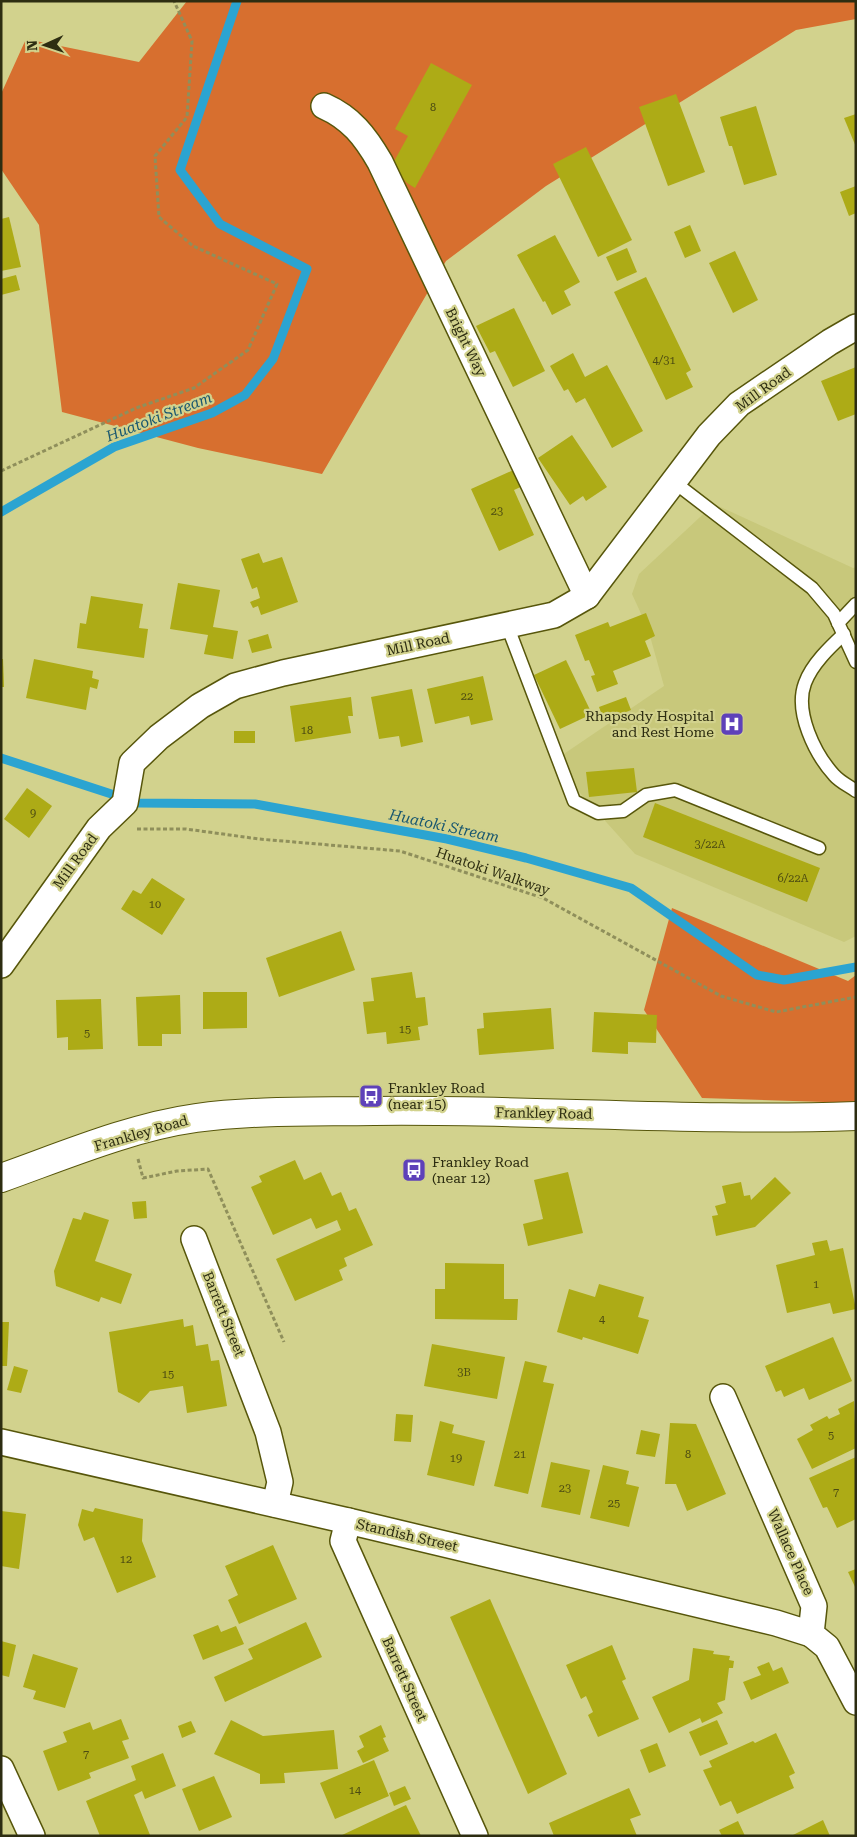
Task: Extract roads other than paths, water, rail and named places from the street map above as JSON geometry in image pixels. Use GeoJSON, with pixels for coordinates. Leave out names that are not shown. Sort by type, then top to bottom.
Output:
{"type":"FeatureCollection","features":[{"type":"Feature","properties":{"kind":"street","name":"Bright Way"},"geometry":{"type":"LineString","coordinates":[[324,106],[340,113],[358,129],[380,162],[587,596]]}},
{"type":"Feature","properties":{"kind":"street","name":"Mill Road"},"geometry":{"type":"LineString","coordinates":[[1,965],[106,821],[125,803],[132,763],[160,737],[200,706],[235,686],[283,673],[554,615],[587,596],[709,435],[739,404],[830,342],[856,327]]}},
{"type":"Feature","properties":{"kind":"street","name":"Frankley Road"},"geometry":{"type":"LineString","coordinates":[[1,1178],[132,1134],[195,1118],[276,1112],[444,1110],[779,1119],[856,1116]]}},
{"type":"Feature","properties":{"kind":"street","name":"Barrett Street"},"geometry":{"type":"LineString","coordinates":[[194,1239],[268,1432],[280,1482],[275,1504]]}},
{"type":"Feature","properties":{"kind":"street","name":"Wallace Place"},"geometry":{"type":"LineString","coordinates":[[723,1397],[814,1606],[811,1634]]}},
{"type":"Feature","properties":{"kind":"street","name":"Standish Street"},"geometry":{"type":"LineString","coordinates":[[1,1442],[348,1521],[776,1623],[811,1634]]}},
{"type":"Feature","properties":{"kind":"street","name":"Barrett Street"},"geometry":{"type":"LineString","coordinates":[[348,1521],[343,1541],[475,1836]]}},
{"type":"Feature","properties":{"kind":"street"},"geometry":{"type":"LineString","coordinates":[[811,1634],[827,1647],[856,1702]]}},
{"type":"Feature","properties":{"kind":"street"},"geometry":{"type":"LineString","coordinates":[[1,1769],[32,1836]]}},
{"type":"Feature","properties":{"kind":"lane"},"geometry":{"type":"LineString","coordinates":[[674,482],[812,588],[838,622],[856,662]]}},
{"type":"Feature","properties":{"kind":"lane"},"geometry":{"type":"LineString","coordinates":[[838,622],[856,604]]}},
{"type":"Feature","properties":{"kind":"lane"},"geometry":{"type":"LineString","coordinates":[[507,625],[574,801],[598,813],[623,810],[646,795],[675,790],[819,848]]}},
{"type":"Feature","properties":{"kind":"lane"},"geometry":{"type":"LineString","coordinates":[[844,634],[827,650],[805,683],[803,712],[812,745],[835,776],[856,791]]}},
{"type":"Feature","properties":{"kind":"waterway","name":"Huatoki Stream"},"geometry":{"type":"LineString","coordinates":[[1,512],[114,447],[212,413],[245,395],[273,359],[307,269],[220,224],[180,170],[237,1]]}},
{"type":"Feature","properties":{"kind":"waterway","name":"Huatoki Stream"},"geometry":{"type":"LineString","coordinates":[[1,758],[139,803],[255,804],[447,839],[526,858],[631,888],[757,975],[784,980],[856,967]]}},
{"type":"Feature","properties":{"kind":"place","name":"Rhapsody Hospital and Rest Home"},"geometry":{"type":"Point","coordinates":[732,724]}},
{"type":"Feature","properties":{"kind":"place","name":"Frankley Road (near 15)"},"geometry":{"type":"Point","coordinates":[371,1096]}},
{"type":"Feature","properties":{"kind":"place","name":"Frankley Road (near 12)"},"geometry":{"type":"Point","coordinates":[414,1170]}}]}
